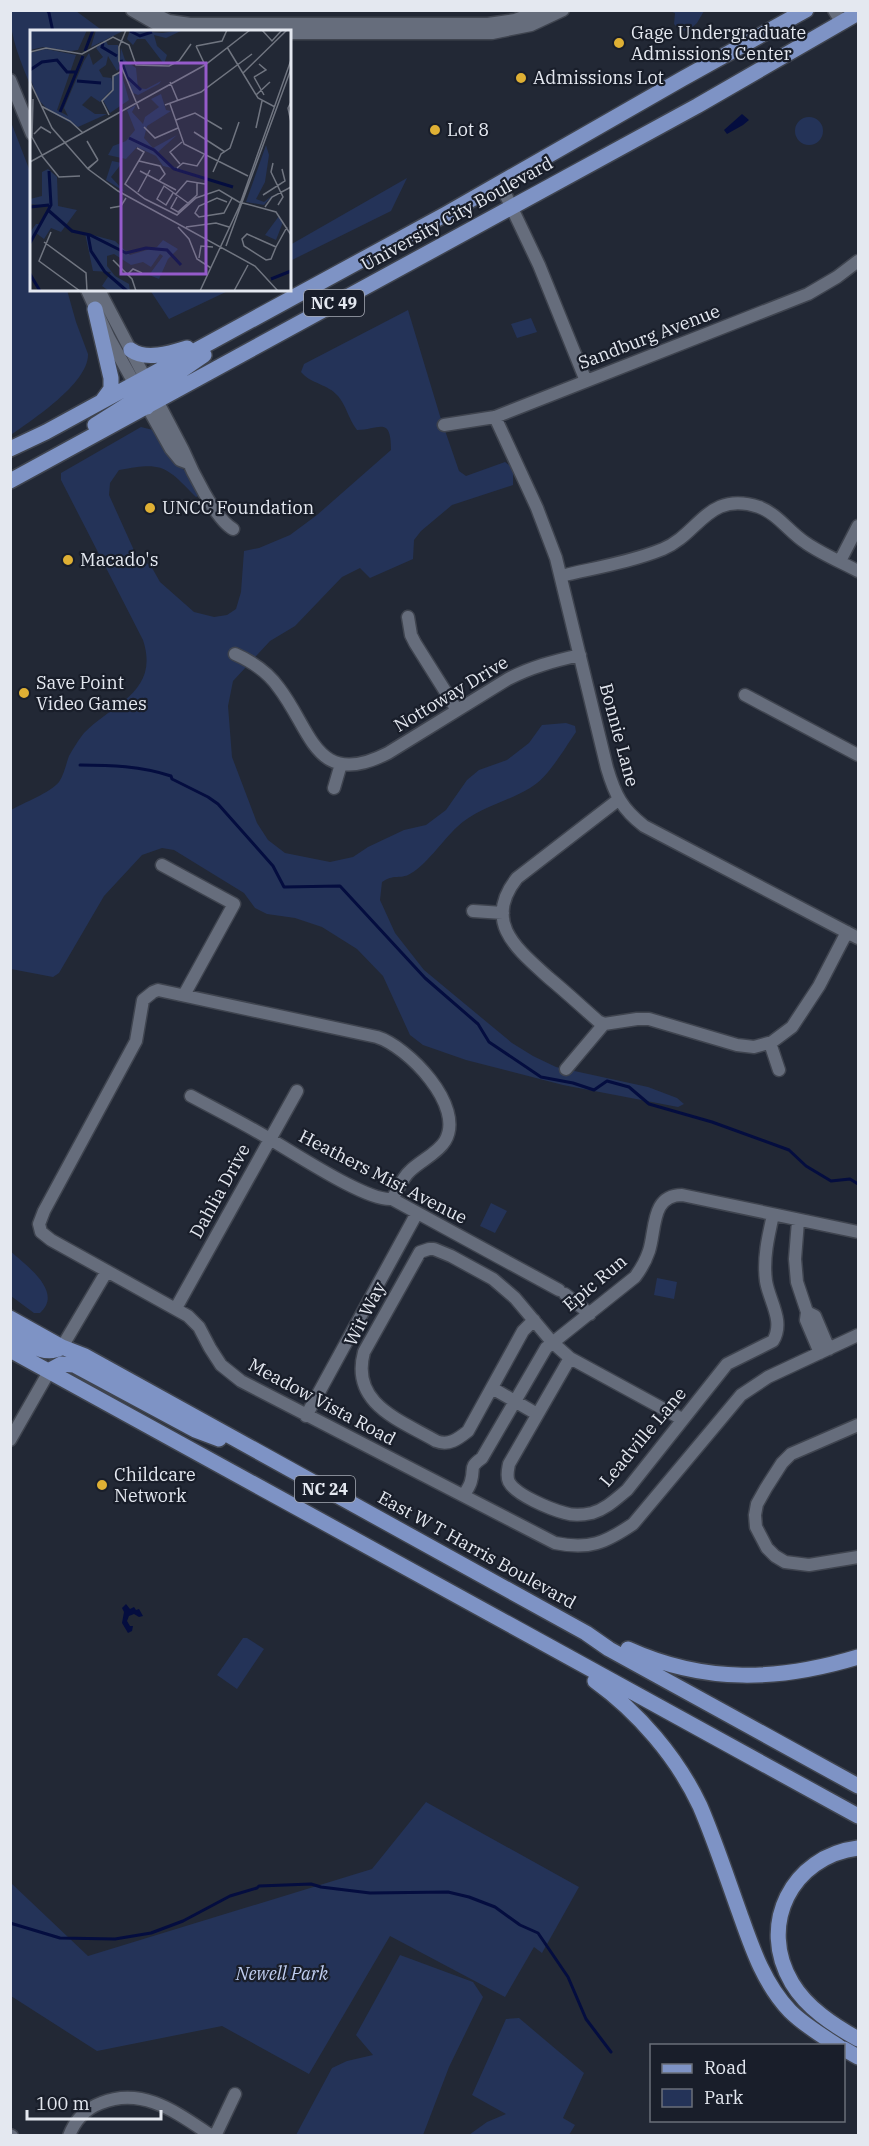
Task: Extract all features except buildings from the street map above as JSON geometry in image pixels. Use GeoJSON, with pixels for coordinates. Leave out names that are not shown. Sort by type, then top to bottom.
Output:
{"type":"FeatureCollection","features":[{"type":"Feature","properties":{"kind":"main road","name":"University City Boulevard"},"geometry":{"type":"LineString","coordinates":[[146,392],[224,334],[500,183],[806,10]]}},
{"type":"Feature","properties":{"kind":"main road","name":"University City Boulevard"},"geometry":{"type":"LineString","coordinates":[[10,449],[102,401],[146,392],[511,206],[717,95],[848,15]]}},
{"type":"Feature","properties":{"kind":"main road"},"geometry":{"type":"LineString","coordinates":[[95,309],[111,378],[111,389],[102,401]]}},
{"type":"Feature","properties":{"kind":"main road"},"geometry":{"type":"LineString","coordinates":[[10,481],[42,463],[61,446],[270,309]]}},
{"type":"Feature","properties":{"kind":"main road"},"geometry":{"type":"LineString","coordinates":[[131,350],[141,355],[160,354],[183,349],[224,334]]}},
{"type":"Feature","properties":{"kind":"main road","name":"East W T Harris Boulevard"},"geometry":{"type":"LineString","coordinates":[[10,1318],[62,1347],[85,1356],[858,1786]]}},
{"type":"Feature","properties":{"kind":"main road"},"geometry":{"type":"LineString","coordinates":[[10,1333],[45,1352],[53,1352],[62,1347]]}},
{"type":"Feature","properties":{"kind":"main road","name":"NC 24"},"geometry":{"type":"LineString","coordinates":[[10,1350],[858,1816]]}},
{"type":"Feature","properties":{"kind":"main road"},"geometry":{"type":"LineString","coordinates":[[50,1370],[61,1364],[74,1365],[195,1430],[258,1452]]}},
{"type":"Feature","properties":{"kind":"main road"},"geometry":{"type":"LineString","coordinates":[[586,1633],[663,1663],[722,1676],[797,1672],[858,1657]]}},
{"type":"Feature","properties":{"kind":"main road"},"geometry":{"type":"LineString","coordinates":[[552,1648],[612,1693],[661,1744],[698,1804],[752,1946],[769,1982],[779,1998],[803,2023],[835,2044]]}},
{"type":"Feature","properties":{"kind":"main road"},"geometry":{"type":"LineString","coordinates":[[858,1848],[827,1857],[798,1879],[785,1901],[778,1934],[781,1958],[799,1993],[812,2007],[858,2038]]}},
{"type":"Feature","properties":{"kind":"street"},"geometry":{"type":"LineString","coordinates":[[132,10],[158,25],[172,30]]}},
{"type":"Feature","properties":{"kind":"street"},"geometry":{"type":"LineString","coordinates":[[147,10],[169,21],[190,24],[459,25],[504,23],[543,10]]}},
{"type":"Feature","properties":{"kind":"street"},"geometry":{"type":"LineString","coordinates":[[291,33],[492,33],[531,25],[563,10]]}},
{"type":"Feature","properties":{"kind":"street"},"geometry":{"type":"LineString","coordinates":[[10,80],[30,129]]}},
{"type":"Feature","properties":{"kind":"street"},"geometry":{"type":"LineString","coordinates":[[500,183],[539,265],[586,381]]}},
{"type":"Feature","properties":{"kind":"street","name":"Sandburg Avenue"},"geometry":{"type":"LineString","coordinates":[[444,425],[495,417],[808,294],[858,261]]}},
{"type":"Feature","properties":{"kind":"street"},"geometry":{"type":"LineString","coordinates":[[87,291],[95,309],[183,450],[188,464],[222,520],[233,529]]}},
{"type":"Feature","properties":{"kind":"street"},"geometry":{"type":"LineString","coordinates":[[100,291],[131,350],[146,392]]}},
{"type":"Feature","properties":{"kind":"street","name":"Bonnie Lane"},"geometry":{"type":"LineString","coordinates":[[495,417],[544,525],[561,576],[607,768],[622,806],[644,826],[853,935]]}},
{"type":"Feature","properties":{"kind":"street"},"geometry":{"type":"LineString","coordinates":[[561,576],[663,549],[682,537],[713,510],[737,504],[755,506],[772,514],[806,544],[858,571]]}},
{"type":"Feature","properties":{"kind":"street"},"geometry":{"type":"LineString","coordinates":[[840,561],[858,526]]}},
{"type":"Feature","properties":{"kind":"street"},"geometry":{"type":"LineString","coordinates":[[408,617],[415,643],[457,710]]}},
{"type":"Feature","properties":{"kind":"street"},"geometry":{"type":"LineString","coordinates":[[236,654],[269,675],[284,694],[313,746],[322,755],[341,764],[333,788]]}},
{"type":"Feature","properties":{"kind":"street","name":"Nottoway Drive"},"geometry":{"type":"LineString","coordinates":[[341,764],[362,764],[374,761],[527,669],[580,655]]}},
{"type":"Feature","properties":{"kind":"street"},"geometry":{"type":"LineString","coordinates":[[745,695],[858,754]]}},
{"type":"Feature","properties":{"kind":"street"},"geometry":{"type":"LineString","coordinates":[[618,800],[518,879],[507,893],[503,914],[506,933],[516,948],[598,1021],[604,1024],[637,1019],[649,1020],[737,1045],[754,1047],[770,1043],[783,1036],[792,1027],[853,935]]}},
{"type":"Feature","properties":{"kind":"street"},"geometry":{"type":"LineString","coordinates":[[162,865],[234,904],[184,995]]}},
{"type":"Feature","properties":{"kind":"street"},"geometry":{"type":"LineString","coordinates":[[473,911],[503,914]]}},
{"type":"Feature","properties":{"kind":"street","name":"Meadow Vista Road"},"geometry":{"type":"LineString","coordinates":[[392,1199],[407,1173],[446,1140],[448,1126],[447,1106],[443,1096],[396,1046],[381,1038],[158,990],[143,1000],[136,1041],[42,1213],[39,1224],[41,1232],[176,1308],[195,1322],[210,1348],[230,1374],[306,1416],[555,1543],[576,1548],[612,1538],[633,1524],[741,1395],[768,1377],[858,1335]]}},
{"type":"Feature","properties":{"kind":"street"},"geometry":{"type":"LineString","coordinates":[[566,1069],[604,1024]]}},
{"type":"Feature","properties":{"kind":"street"},"geometry":{"type":"LineString","coordinates":[[770,1043],[779,1070]]}},
{"type":"Feature","properties":{"kind":"street","name":"Dahlia Drive"},"geometry":{"type":"LineString","coordinates":[[176,1308],[297,1091]]}},
{"type":"Feature","properties":{"kind":"street","name":"Heathers Mist Avenue"},"geometry":{"type":"LineString","coordinates":[[191,1096],[270,1138],[318,1169],[377,1197],[392,1199],[562,1292],[590,1314]]}},
{"type":"Feature","properties":{"kind":"street","name":"Epic Run"},"geometry":{"type":"LineString","coordinates":[[464,1496],[472,1478],[471,1470],[474,1464],[482,1458],[546,1347],[635,1277],[643,1266],[649,1251],[659,1207],[666,1198],[682,1195],[858,1232]]}},
{"type":"Feature","properties":{"kind":"street"},"geometry":{"type":"LineString","coordinates":[[306,1416],[417,1213]]}},
{"type":"Feature","properties":{"kind":"street","name":"Leadville Lane"},"geometry":{"type":"LineString","coordinates":[[570,1358],[509,1464],[507,1476],[508,1481],[518,1493],[564,1513],[577,1515],[593,1513],[608,1506],[627,1490],[727,1364],[742,1355],[768,1345],[776,1338],[778,1324],[766,1282],[766,1245],[773,1215]]}},
{"type":"Feature","properties":{"kind":"street"},"geometry":{"type":"LineString","coordinates":[[798,1221],[795,1259],[797,1282],[807,1312],[815,1316],[814,1325],[824,1351]]}},
{"type":"Feature","properties":{"kind":"street","name":"Wit Way"},"geometry":{"type":"LineString","coordinates":[[534,1320],[523,1331],[468,1431],[457,1440],[442,1443],[377,1407],[368,1394],[361,1363],[364,1352],[420,1252],[429,1249],[451,1256],[493,1279],[515,1298],[534,1320],[552,1342],[570,1358],[682,1419]]}},
{"type":"Feature","properties":{"kind":"street"},"geometry":{"type":"LineString","coordinates":[[62,1347],[107,1271]]}},
{"type":"Feature","properties":{"kind":"street"},"geometry":{"type":"LineString","coordinates":[[10,1440],[50,1370]]}},
{"type":"Feature","properties":{"kind":"street"},"geometry":{"type":"LineString","coordinates":[[492,1388],[537,1414]]}},
{"type":"Feature","properties":{"kind":"street"},"geometry":{"type":"LineString","coordinates":[[858,1425],[791,1454],[782,1463],[766,1488],[757,1504],[755,1515],[756,1527],[766,1548],[785,1562],[809,1565],[858,1557]]}},
{"type":"Feature","properties":{"kind":"street"},"geometry":{"type":"LineString","coordinates":[[69,2136],[83,2114],[96,2104],[125,2096],[141,2097],[171,2110],[214,2136],[235,2094]]}},
{"type":"Feature","properties":{"kind":"green space"},"geometry":{"type":"Polygon","coordinates":[[[704,10],[697,23],[688,31],[680,30],[674,24],[675,13],[670,11],[704,10]]]}},
{"type":"Feature","properties":{"kind":"green space"},"geometry":{"type":"Polygon","coordinates":[[[10,11],[76,11],[102,30],[30,30],[30,84],[14,40],[10,11]]]}},
{"type":"Feature","properties":{"kind":"green space"},"geometry":{"type":"Polygon","coordinates":[[[809,117],[819,121],[823,131],[819,141],[809,145],[799,141],[795,131],[799,121],[809,117]]]}},
{"type":"Feature","properties":{"kind":"green space"},"geometry":{"type":"Polygon","coordinates":[[[11,122],[30,171],[30,291],[67,291],[88,354],[86,365],[70,388],[58,400],[11,435],[11,122]]]}},
{"type":"Feature","properties":{"kind":"green space"},"geometry":{"type":"Polygon","coordinates":[[[407,178],[391,211],[291,261],[291,244],[407,178]]]}},
{"type":"Feature","properties":{"kind":"green space"},"geometry":{"type":"Polygon","coordinates":[[[151,291],[228,291],[169,319],[151,291]]]}},
{"type":"Feature","properties":{"kind":"green space"},"geometry":{"type":"Polygon","coordinates":[[[408,310],[459,471],[466,476],[505,462],[513,468],[513,485],[452,505],[421,531],[414,540],[413,559],[370,578],[360,568],[342,577],[295,626],[270,641],[233,681],[228,706],[232,757],[257,823],[268,840],[285,853],[330,862],[353,857],[368,847],[404,830],[426,825],[446,810],[467,780],[479,770],[507,760],[529,743],[542,725],[566,723],[575,726],[576,732],[555,763],[537,783],[465,820],[414,871],[408,875],[382,882],[380,900],[395,933],[424,970],[512,1043],[556,1067],[648,1087],[677,1098],[684,1104],[678,1107],[563,1085],[466,1060],[423,1045],[410,1035],[383,976],[357,949],[322,927],[295,918],[267,914],[255,908],[244,893],[174,850],[162,848],[142,855],[104,896],[59,973],[53,977],[11,969],[11,810],[43,794],[59,782],[69,756],[84,733],[131,695],[139,684],[145,672],[147,658],[143,640],[61,480],[61,473],[141,427],[153,430],[176,463],[192,477],[201,495],[196,497],[177,478],[162,468],[145,466],[119,470],[110,483],[109,495],[137,557],[151,566],[160,582],[194,612],[214,617],[227,615],[236,609],[241,592],[244,551],[259,548],[290,535],[317,515],[391,450],[389,432],[386,428],[357,430],[338,396],[301,372],[304,364],[408,310]]]}},
{"type":"Feature","properties":{"kind":"green space"},"geometry":{"type":"Polygon","coordinates":[[[531,318],[537,332],[517,338],[511,324],[531,318]]]}},
{"type":"Feature","properties":{"kind":"green space"},"geometry":{"type":"Polygon","coordinates":[[[491,1203],[507,1211],[495,1233],[480,1226],[491,1203]]]}},
{"type":"Feature","properties":{"kind":"green space"},"geometry":{"type":"Polygon","coordinates":[[[10,1251],[33,1271],[45,1288],[48,1296],[46,1305],[40,1313],[34,1313],[11,1296],[10,1251]]]}},
{"type":"Feature","properties":{"kind":"green space"},"geometry":{"type":"Polygon","coordinates":[[[657,1278],[677,1282],[674,1299],[654,1295],[657,1278]]]}},
{"type":"Feature","properties":{"kind":"green space"},"geometry":{"type":"Polygon","coordinates":[[[243,1638],[247,1638],[264,1649],[237,1689],[217,1675],[243,1638]]]}},
{"type":"Feature","properties":{"kind":"green space","name":"Newell Park"},"geometry":{"type":"Polygon","coordinates":[[[426,1802],[579,1887],[542,1953],[534,1947],[505,1997],[390,1936],[309,2074],[222,2026],[97,2051],[11,1996],[11,1883],[88,1956],[372,1869],[426,1802]]]}},
{"type":"Feature","properties":{"kind":"green space"},"geometry":{"type":"Polygon","coordinates":[[[400,1955],[473,1982],[483,1997],[449,2067],[423,2135],[296,2135],[332,2068],[347,2061],[373,2055],[356,2035],[400,1955]]]}},
{"type":"Feature","properties":{"kind":"green space"},"geometry":{"type":"Polygon","coordinates":[[[519,2018],[584,2073],[563,2118],[575,2125],[569,2135],[469,2135],[487,2122],[506,2114],[472,2095],[506,2019],[519,2018]]]}},
{"type":"Feature","properties":{"kind":"shaded area"},"geometry":{"type":"Polygon","coordinates":[[[742,114],[749,120],[727,134],[724,130],[742,114]]]}},
{"type":"Feature","properties":{"kind":"shaded area"},"geometry":{"type":"Polygon","coordinates":[[[126,1604],[130,1609],[134,1607],[136,1610],[139,1609],[143,1616],[139,1617],[134,1614],[129,1616],[127,1621],[130,1626],[133,1626],[132,1631],[128,1633],[122,1623],[124,1612],[122,1608],[126,1604]]]}},
{"type":"Feature","properties":{"kind":"waterway"},"geometry":{"type":"LineString","coordinates":[[47,10],[53,30]]}},
{"type":"Feature","properties":{"kind":"waterway"},"geometry":{"type":"LineString","coordinates":[[80,765],[137,768],[171,776],[172,779],[218,804],[273,866],[284,887],[340,886],[425,978],[478,1024],[489,1042],[541,1077],[594,1090],[607,1081],[629,1087],[649,1104],[712,1122],[789,1150],[806,1166],[831,1181],[850,1179],[858,1184]]}},
{"type":"Feature","properties":{"kind":"waterway"},"geometry":{"type":"LineString","coordinates":[[10,1923],[60,1938],[115,1939],[151,1933],[183,1921],[230,1896],[259,1886],[311,1884],[370,1893],[448,1892],[495,1907],[520,1925],[538,1933],[568,1977],[586,2019],[611,2052]]}},
{"type":"Feature","properties":{"kind":"place","name":"Gage Undergraduate Admissions Center"},"geometry":{"type":"Point","coordinates":[619,43]}},
{"type":"Feature","properties":{"kind":"place","name":"Admissions Lot"},"geometry":{"type":"Point","coordinates":[521,78]}},
{"type":"Feature","properties":{"kind":"place","name":"Lot 8"},"geometry":{"type":"Point","coordinates":[435,130]}},
{"type":"Feature","properties":{"kind":"place","name":"UNCC Foundation"},"geometry":{"type":"Point","coordinates":[150,508]}},
{"type":"Feature","properties":{"kind":"place","name":"Macado's"},"geometry":{"type":"Point","coordinates":[68,560]}},
{"type":"Feature","properties":{"kind":"place","name":"Save Point Video Games"},"geometry":{"type":"Point","coordinates":[24,693]}},
{"type":"Feature","properties":{"kind":"place","name":"Childcare Network"},"geometry":{"type":"Point","coordinates":[102,1485]}}]}
